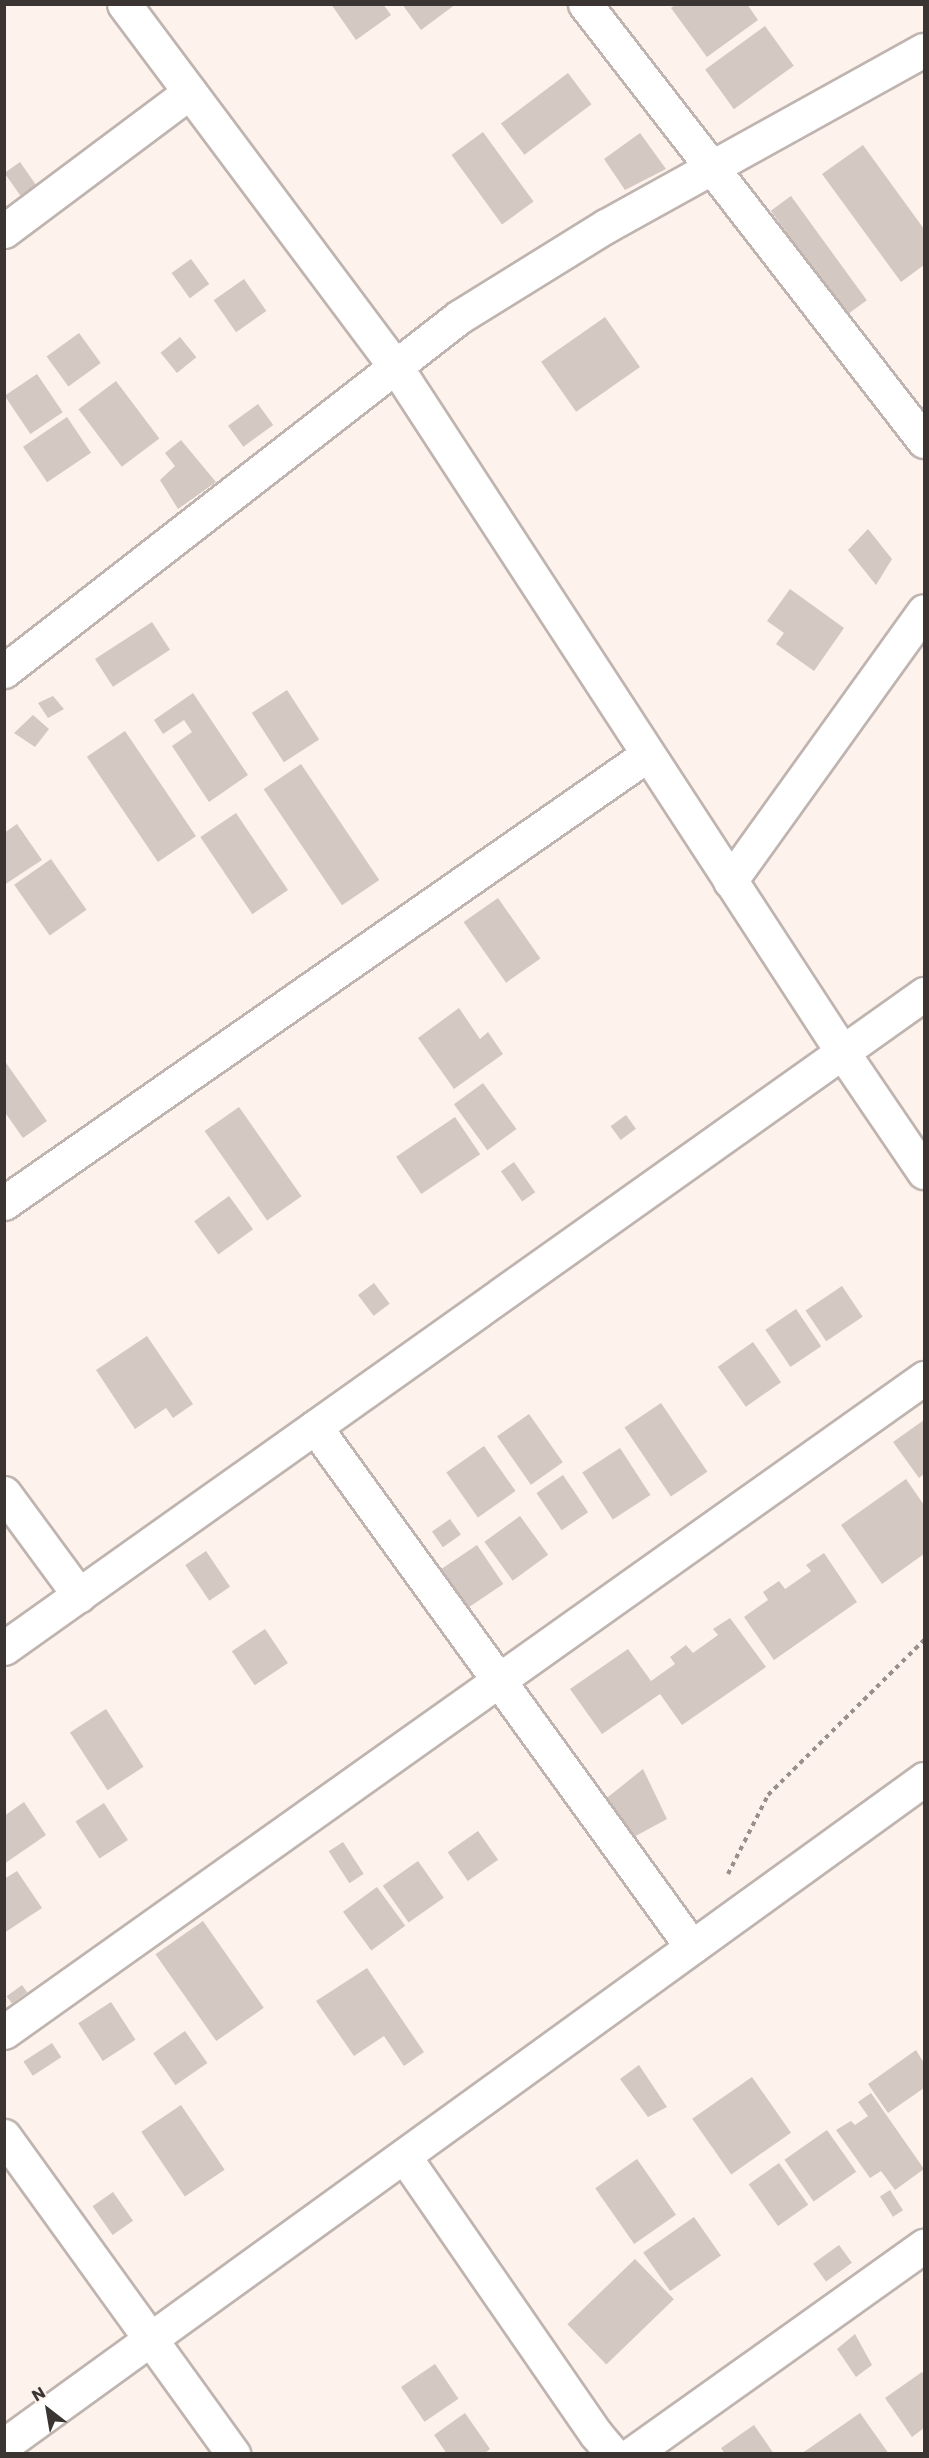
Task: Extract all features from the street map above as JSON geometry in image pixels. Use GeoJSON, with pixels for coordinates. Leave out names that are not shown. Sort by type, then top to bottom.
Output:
{"type":"FeatureCollection","features":[{"type":"Feature","properties":{"kind":"street"},"geometry":{"type":"LineString","coordinates":[[124,4],[396,367],[647,755],[924,1172]]}},
{"type":"Feature","properties":{"kind":"street"},"geometry":{"type":"LineString","coordinates":[[585,4],[924,441]]}},
{"type":"Feature","properties":{"kind":"street"},"geometry":{"type":"LineString","coordinates":[[4,671],[459,317],[530,271],[924,50]]}},
{"type":"Feature","properties":{"kind":"street"},"geometry":{"type":"LineString","coordinates":[[4,231],[190,92]]}},
{"type":"Feature","properties":{"kind":"street"},"geometry":{"type":"LineString","coordinates":[[730,880],[924,611]]}},
{"type":"Feature","properties":{"kind":"street"},"geometry":{"type":"LineString","coordinates":[[4,1203],[647,755]]}},
{"type":"Feature","properties":{"kind":"street"},"geometry":{"type":"LineString","coordinates":[[4,1648],[924,994]]}},
{"type":"Feature","properties":{"kind":"street"},"geometry":{"type":"LineString","coordinates":[[4,2032],[246,1858],[373,1773],[497,1681],[924,1377]]}},
{"type":"Feature","properties":{"kind":"street"},"geometry":{"type":"LineString","coordinates":[[315,1427],[692,1947]]}},
{"type":"Feature","properties":{"kind":"street"},"geometry":{"type":"LineString","coordinates":[[4,1493],[79,1595]]}},
{"type":"Feature","properties":{"kind":"street"},"geometry":{"type":"LineString","coordinates":[[4,2445],[152,2341],[924,1779]]}},
{"type":"Feature","properties":{"kind":"street"},"geometry":{"type":"LineString","coordinates":[[4,2136],[233,2454]]}},
{"type":"Feature","properties":{"kind":"street"},"geometry":{"type":"LineString","coordinates":[[404,2156],[596,2434],[613,2454]]}},
{"type":"Feature","properties":{"kind":"street"},"geometry":{"type":"LineString","coordinates":[[632,2454],[924,2247]]}},
{"type":"Feature","properties":{"kind":"path"},"geometry":{"type":"LineString","coordinates":[[727,1876],[768,1795],[924,1640]]}},
{"type":"Feature","properties":{"kind":"building"},"geometry":{"type":"Polygon","coordinates":[[[331,4],[383,4],[391,15],[356,40],[331,4]]]}},
{"type":"Feature","properties":{"kind":"building"},"geometry":{"type":"Polygon","coordinates":[[[402,4],[456,4],[421,30],[402,4]]]}},
{"type":"Feature","properties":{"kind":"building"},"geometry":{"type":"Polygon","coordinates":[[[676,4],[747,4],[758,20],[707,57],[671,8],[676,4]]]}},
{"type":"Feature","properties":{"kind":"building"},"geometry":{"type":"Polygon","coordinates":[[[765,26],[794,66],[734,109],[705,69],[765,26]]]}},
{"type":"Feature","properties":{"kind":"building"},"geometry":{"type":"Polygon","coordinates":[[[568,73],[591,104],[524,155],[501,124],[568,73]]]}},
{"type":"Feature","properties":{"kind":"building"},"geometry":{"type":"Polygon","coordinates":[[[483,132],[534,202],[502,224],[451,155],[483,132]]]}},
{"type":"Feature","properties":{"kind":"building"},"geometry":{"type":"Polygon","coordinates":[[[640,133],[666,169],[625,190],[604,159],[640,133]]]}},
{"type":"Feature","properties":{"kind":"building"},"geometry":{"type":"Polygon","coordinates":[[[863,145],[924,229],[924,265],[901,282],[822,174],[863,145]]]}},
{"type":"Feature","properties":{"kind":"building"},"geometry":{"type":"Polygon","coordinates":[[[20,162],[36,185],[20,196],[4,173],[20,162]]]}},
{"type":"Feature","properties":{"kind":"building"},"geometry":{"type":"Polygon","coordinates":[[[791,196],[867,300],[847,315],[771,211],[791,196]]]}},
{"type":"Feature","properties":{"kind":"building"},"geometry":{"type":"Polygon","coordinates":[[[191,259],[209,284],[190,298],[172,273],[191,259]]]}},
{"type":"Feature","properties":{"kind":"building"},"geometry":{"type":"Polygon","coordinates":[[[244,279],[266,311],[236,332],[214,300],[244,279]]]}},
{"type":"Feature","properties":{"kind":"building"},"geometry":{"type":"Polygon","coordinates":[[[605,317],[640,367],[576,412],[541,362],[605,317]]]}},
{"type":"Feature","properties":{"kind":"building"},"geometry":{"type":"Polygon","coordinates":[[[79,333],[101,363],[68,386],[47,357],[79,333]]]}},
{"type":"Feature","properties":{"kind":"building"},"geometry":{"type":"Polygon","coordinates":[[[180,337],[196,357],[177,373],[161,353],[180,337]]]}},
{"type":"Feature","properties":{"kind":"building"},"geometry":{"type":"Polygon","coordinates":[[[37,374],[63,412],[30,434],[5,396],[37,374]]]}},
{"type":"Feature","properties":{"kind":"building"},"geometry":{"type":"Polygon","coordinates":[[[116,381],[159,439],[122,467],[78,409],[116,381]]]}},
{"type":"Feature","properties":{"kind":"building"},"geometry":{"type":"Polygon","coordinates":[[[258,404],[273,425],[243,447],[228,426],[258,404]]]}},
{"type":"Feature","properties":{"kind":"building"},"geometry":{"type":"Polygon","coordinates":[[[67,417],[91,453],[47,482],[23,447],[67,417]]]}},
{"type":"Feature","properties":{"kind":"building"},"geometry":{"type":"Polygon","coordinates":[[[181,440],[216,482],[178,509],[160,480],[175,466],[165,453],[181,440]]]}},
{"type":"Feature","properties":{"kind":"building"},"geometry":{"type":"Polygon","coordinates":[[[868,529],[892,559],[876,585],[848,550],[868,529]]]}},
{"type":"Feature","properties":{"kind":"building"},"geometry":{"type":"Polygon","coordinates":[[[790,589],[844,628],[814,671],[776,644],[784,633],[767,621],[790,589]]]}},
{"type":"Feature","properties":{"kind":"building"},"geometry":{"type":"Polygon","coordinates":[[[152,622],[170,650],[113,687],[95,659],[152,622]]]}},
{"type":"Feature","properties":{"kind":"building"},"geometry":{"type":"Polygon","coordinates":[[[287,690],[319,739],[284,762],[252,713],[287,690]]]}},
{"type":"Feature","properties":{"kind":"building"},"geometry":{"type":"Polygon","coordinates":[[[193,693],[248,775],[209,802],[172,746],[192,732],[184,720],[163,734],[154,720],[193,693]]]}},
{"type":"Feature","properties":{"kind":"building"},"geometry":{"type":"Polygon","coordinates":[[[53,696],[64,709],[48,718],[38,703],[53,696]]]}},
{"type":"Feature","properties":{"kind":"building"},"geometry":{"type":"Polygon","coordinates":[[[33,715],[49,729],[35,747],[14,733],[33,715]]]}},
{"type":"Feature","properties":{"kind":"building"},"geometry":{"type":"Polygon","coordinates":[[[125,731],[196,836],[158,862],[87,757],[125,731]]]}},
{"type":"Feature","properties":{"kind":"building"},"geometry":{"type":"Polygon","coordinates":[[[301,764],[379,880],[342,905],[264,789],[301,764]]]}},
{"type":"Feature","properties":{"kind":"building"},"geometry":{"type":"Polygon","coordinates":[[[236,813],[288,890],[252,914],[200,837],[236,813]]]}},
{"type":"Feature","properties":{"kind":"building"},"geometry":{"type":"Polygon","coordinates":[[[17,824],[42,860],[4,885],[4,833],[17,824]]]}},
{"type":"Feature","properties":{"kind":"building"},"geometry":{"type":"Polygon","coordinates":[[[51,859],[87,910],[50,936],[14,885],[51,859]]]}},
{"type":"Feature","properties":{"kind":"building"},"geometry":{"type":"Polygon","coordinates":[[[498,898],[540,959],[506,983],[464,922],[498,898]]]}},
{"type":"Feature","properties":{"kind":"building"},"geometry":{"type":"Polygon","coordinates":[[[459,1008],[480,1039],[488,1032],[503,1054],[454,1089],[418,1038],[459,1008]]]}},
{"type":"Feature","properties":{"kind":"building"},"geometry":{"type":"Polygon","coordinates":[[[4,1060],[47,1121],[23,1138],[4,1111],[4,1060]]]}},
{"type":"Feature","properties":{"kind":"building"},"geometry":{"type":"Polygon","coordinates":[[[483,1083],[517,1129],[487,1150],[454,1104],[483,1083]]]}},
{"type":"Feature","properties":{"kind":"building"},"geometry":{"type":"Polygon","coordinates":[[[239,1107],[302,1196],[267,1220],[205,1131],[239,1107]]]}},
{"type":"Feature","properties":{"kind":"building"},"geometry":{"type":"Polygon","coordinates":[[[626,1115],[636,1129],[621,1140],[611,1126],[626,1115]]]}},
{"type":"Feature","properties":{"kind":"building"},"geometry":{"type":"Polygon","coordinates":[[[455,1117],[480,1154],[421,1194],[396,1157],[455,1117]]]}},
{"type":"Feature","properties":{"kind":"building"},"geometry":{"type":"Polygon","coordinates":[[[514,1162],[535,1192],[522,1201],[501,1171],[514,1162]]]}},
{"type":"Feature","properties":{"kind":"building"},"geometry":{"type":"Polygon","coordinates":[[[229,1196],[253,1229],[218,1254],[194,1221],[229,1196]]]}},
{"type":"Feature","properties":{"kind":"building"},"geometry":{"type":"Polygon","coordinates":[[[374,1283],[390,1304],[374,1316],[358,1295],[374,1283]]]}},
{"type":"Feature","properties":{"kind":"building"},"geometry":{"type":"Polygon","coordinates":[[[842,1286],[863,1317],[826,1341],[806,1311],[842,1286]]]}},
{"type":"Feature","properties":{"kind":"building"},"geometry":{"type":"Polygon","coordinates":[[[796,1309],[821,1346],[790,1367],[765,1330],[796,1309]]]}},
{"type":"Feature","properties":{"kind":"building"},"geometry":{"type":"Polygon","coordinates":[[[147,1336],[193,1404],[173,1418],[166,1408],[135,1429],[96,1370],[147,1336]]]}},
{"type":"Feature","properties":{"kind":"building"},"geometry":{"type":"Polygon","coordinates":[[[753,1342],[781,1382],[746,1407],[718,1367],[753,1342]]]}},
{"type":"Feature","properties":{"kind":"building"},"geometry":{"type":"Polygon","coordinates":[[[661,1403],[707,1472],[671,1496],[625,1428],[661,1403]]]}},
{"type":"Feature","properties":{"kind":"building"},"geometry":{"type":"Polygon","coordinates":[[[529,1414],[563,1462],[531,1485],[497,1436],[529,1414]]]}},
{"type":"Feature","properties":{"kind":"building"},"geometry":{"type":"Polygon","coordinates":[[[924,1420],[924,1474],[919,1478],[893,1442],[924,1420]]]}},
{"type":"Feature","properties":{"kind":"building"},"geometry":{"type":"Polygon","coordinates":[[[484,1446],[516,1491],[478,1517],[446,1472],[484,1446]]]}},
{"type":"Feature","properties":{"kind":"building"},"geometry":{"type":"Polygon","coordinates":[[[620,1448],[650,1495],[613,1519],[582,1473],[620,1448]]]}},
{"type":"Feature","properties":{"kind":"building"},"geometry":{"type":"Polygon","coordinates":[[[563,1475],[588,1512],[562,1530],[536,1493],[563,1475]]]}},
{"type":"Feature","properties":{"kind":"building"},"geometry":{"type":"Polygon","coordinates":[[[906,1479],[924,1505],[924,1554],[882,1584],[841,1525],[906,1479]]]}},
{"type":"Feature","properties":{"kind":"building"},"geometry":{"type":"Polygon","coordinates":[[[520,1516],[548,1555],[513,1581],[484,1542],[520,1516]]]}},
{"type":"Feature","properties":{"kind":"building"},"geometry":{"type":"Polygon","coordinates":[[[450,1519],[461,1535],[443,1547],[432,1532],[450,1519]]]}},
{"type":"Feature","properties":{"kind":"building"},"geometry":{"type":"Polygon","coordinates":[[[477,1545],[503,1584],[464,1610],[438,1571],[477,1545]]]}},
{"type":"Feature","properties":{"kind":"building"},"geometry":{"type":"Polygon","coordinates":[[[206,1551],[230,1587],[209,1601],[185,1565],[206,1551]]]}},
{"type":"Feature","properties":{"kind":"building"},"geometry":{"type":"Polygon","coordinates":[[[824,1553],[857,1602],[774,1660],[744,1617],[768,1600],[763,1592],[779,1581],[785,1589],[811,1571],[806,1565],[824,1553]]]}},
{"type":"Feature","properties":{"kind":"building"},"geometry":{"type":"Polygon","coordinates":[[[730,1618],[766,1667],[682,1725],[660,1694],[602,1734],[570,1689],[628,1649],[651,1681],[675,1664],[670,1657],[686,1645],[693,1653],[718,1635],[713,1629],[730,1618]]]}},
{"type":"Feature","properties":{"kind":"building"},"geometry":{"type":"Polygon","coordinates":[[[265,1629],[288,1663],[255,1685],[232,1651],[265,1629]]]}},
{"type":"Feature","properties":{"kind":"building"},"geometry":{"type":"Polygon","coordinates":[[[106,1709],[144,1767],[108,1790],[70,1732],[106,1709]]]}},
{"type":"Feature","properties":{"kind":"building"},"geometry":{"type":"Polygon","coordinates":[[[643,1769],[667,1819],[632,1838],[603,1801],[643,1769]]]}},
{"type":"Feature","properties":{"kind":"building"},"geometry":{"type":"Polygon","coordinates":[[[24,1802],[46,1835],[4,1864],[4,1816],[24,1802]]]}},
{"type":"Feature","properties":{"kind":"building"},"geometry":{"type":"Polygon","coordinates":[[[104,1803],[128,1840],[99,1858],[75,1822],[104,1803]]]}},
{"type":"Feature","properties":{"kind":"building"},"geometry":{"type":"Polygon","coordinates":[[[478,1831],[498,1860],[468,1881],[448,1852],[478,1831]]]}},
{"type":"Feature","properties":{"kind":"building"},"geometry":{"type":"Polygon","coordinates":[[[343,1842],[364,1874],[349,1883],[329,1851],[343,1842]]]}},
{"type":"Feature","properties":{"kind":"building"},"geometry":{"type":"Polygon","coordinates":[[[418,1861],[444,1898],[409,1923],[383,1886],[418,1861]]]}},
{"type":"Feature","properties":{"kind":"building"},"geometry":{"type":"Polygon","coordinates":[[[17,1871],[42,1908],[4,1933],[4,1879],[17,1871]]]}},
{"type":"Feature","properties":{"kind":"building"},"geometry":{"type":"Polygon","coordinates":[[[377,1887],[405,1926],[371,1951],[343,1912],[377,1887]]]}},
{"type":"Feature","properties":{"kind":"building"},"geometry":{"type":"Polygon","coordinates":[[[203,1921],[264,2008],[216,2041],[155,1954],[203,1921]]]}},
{"type":"Feature","properties":{"kind":"building"},"geometry":{"type":"Polygon","coordinates":[[[367,1968],[424,2052],[404,2066],[384,2036],[354,2056],[316,2001],[367,1968]]]}},
{"type":"Feature","properties":{"kind":"building"},"geometry":{"type":"Polygon","coordinates":[[[22,1985],[27,1992],[12,2003],[7,1996],[22,1985]]]}},
{"type":"Feature","properties":{"kind":"building"},"geometry":{"type":"Polygon","coordinates":[[[111,2002],[136,2040],[103,2061],[78,2023],[111,2002]]]}},
{"type":"Feature","properties":{"kind":"building"},"geometry":{"type":"Polygon","coordinates":[[[185,2031],[207,2063],[175,2085],[153,2053],[185,2031]]]}},
{"type":"Feature","properties":{"kind":"building"},"geometry":{"type":"Polygon","coordinates":[[[52,2043],[61,2057],[33,2076],[23,2062],[52,2043]]]}},
{"type":"Feature","properties":{"kind":"building"},"geometry":{"type":"Polygon","coordinates":[[[916,2050],[924,2063],[924,2088],[888,2113],[868,2084],[916,2050]]]}},
{"type":"Feature","properties":{"kind":"building"},"geometry":{"type":"Polygon","coordinates":[[[639,2065],[667,2107],[648,2117],[620,2079],[639,2065]]]}},
{"type":"Feature","properties":{"kind":"building"},"geometry":{"type":"Polygon","coordinates":[[[752,2077],[791,2133],[731,2175],[692,2119],[752,2077]]]}},
{"type":"Feature","properties":{"kind":"building"},"geometry":{"type":"Polygon","coordinates":[[[871,2093],[924,2169],[895,2190],[881,2171],[870,2178],[836,2130],[851,2121],[855,2125],[868,2116],[858,2102],[871,2093]]]}},
{"type":"Feature","properties":{"kind":"building"},"geometry":{"type":"Polygon","coordinates":[[[181,2105],[225,2170],[185,2197],[141,2132],[181,2105]]]}},
{"type":"Feature","properties":{"kind":"building"},"geometry":{"type":"Polygon","coordinates":[[[827,2130],[856,2172],[814,2202],[784,2160],[827,2130]]]}},
{"type":"Feature","properties":{"kind":"building"},"geometry":{"type":"Polygon","coordinates":[[[637,2159],[676,2215],[634,2244],[595,2188],[637,2159]]]}},
{"type":"Feature","properties":{"kind":"building"},"geometry":{"type":"Polygon","coordinates":[[[779,2163],[808,2205],[778,2226],[749,2184],[779,2163]]]}},
{"type":"Feature","properties":{"kind":"building"},"geometry":{"type":"Polygon","coordinates":[[[890,2190],[903,2210],[893,2217],[880,2197],[890,2190]]]}},
{"type":"Feature","properties":{"kind":"building"},"geometry":{"type":"Polygon","coordinates":[[[113,2192],[133,2221],[113,2235],[93,2206],[113,2192]]]}},
{"type":"Feature","properties":{"kind":"building"},"geometry":{"type":"Polygon","coordinates":[[[694,2217],[721,2256],[670,2291],[643,2253],[694,2217]]]}},
{"type":"Feature","properties":{"kind":"building"},"geometry":{"type":"Polygon","coordinates":[[[839,2245],[852,2263],[826,2282],[813,2264],[839,2245]]]}},
{"type":"Feature","properties":{"kind":"building"},"geometry":{"type":"Polygon","coordinates":[[[635,2259],[674,2299],[606,2365],[567,2324],[635,2259]]]}},
{"type":"Feature","properties":{"kind":"building"},"geometry":{"type":"Polygon","coordinates":[[[855,2334],[872,2365],[856,2377],[837,2349],[855,2334]]]}},
{"type":"Feature","properties":{"kind":"building"},"geometry":{"type":"Polygon","coordinates":[[[435,2364],[458,2399],[424,2422],[401,2387],[435,2364]]]}},
{"type":"Feature","properties":{"kind":"building"},"geometry":{"type":"Polygon","coordinates":[[[922,2372],[924,2375],[924,2428],[912,2437],[885,2398],[922,2372]]]}},
{"type":"Feature","properties":{"kind":"building"},"geometry":{"type":"Polygon","coordinates":[[[465,2413],[490,2449],[484,2454],[447,2454],[434,2435],[465,2413]]]}},
{"type":"Feature","properties":{"kind":"building"},"geometry":{"type":"Polygon","coordinates":[[[860,2413],[889,2454],[801,2454],[860,2413]]]}},
{"type":"Feature","properties":{"kind":"building"},"geometry":{"type":"Polygon","coordinates":[[[754,2425],[774,2454],[725,2454],[721,2448],[754,2425]]]}}]}
